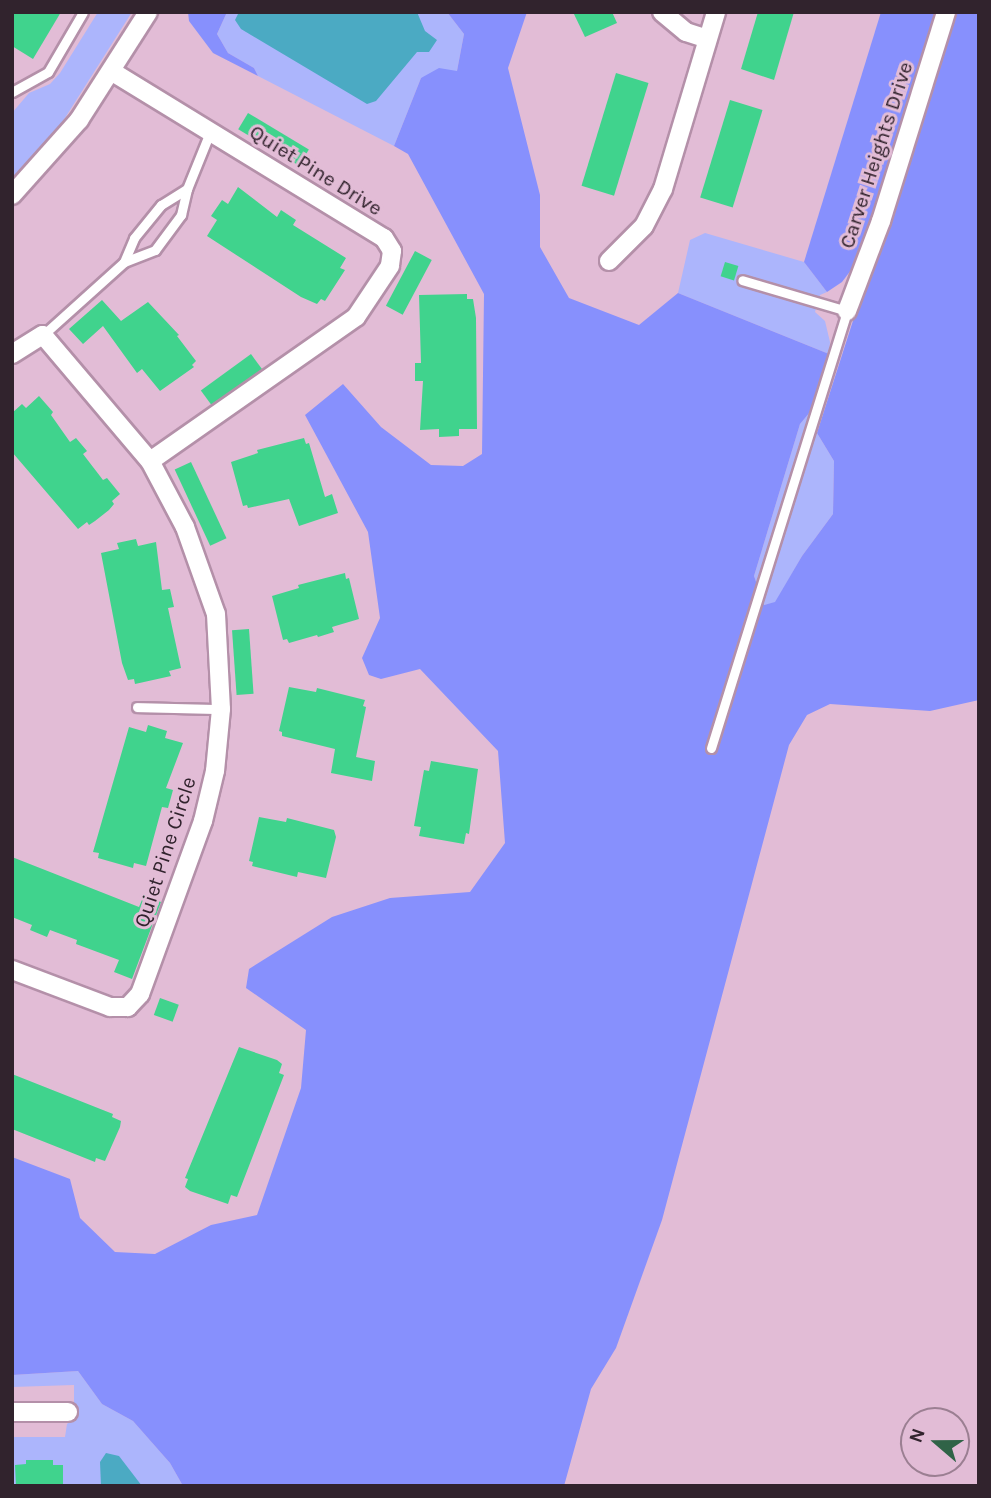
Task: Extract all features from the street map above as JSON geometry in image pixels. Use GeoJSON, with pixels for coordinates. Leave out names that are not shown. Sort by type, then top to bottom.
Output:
{"type":"FeatureCollection","features":[{"type":"Feature","properties":{"kind":"street"},"geometry":{"type":"LineString","coordinates":[[12,195],[79,120],[148,12]]}},
{"type":"Feature","properties":{"kind":"street"},"geometry":{"type":"LineString","coordinates":[[662,12],[686,32],[707,39]]}},
{"type":"Feature","properties":{"kind":"street"},"geometry":{"type":"LineString","coordinates":[[609,261],[643,226],[663,189],[716,12]]}},
{"type":"Feature","properties":{"kind":"street","name":"Carver Heights Drive"},"geometry":{"type":"LineString","coordinates":[[846,311],[880,221],[946,12]]}},
{"type":"Feature","properties":{"kind":"street","name":"Quiet Pine Drive"},"geometry":{"type":"LineString","coordinates":[[111,71],[384,238],[392,251],[392,258],[356,317],[150,461]]}},
{"type":"Feature","properties":{"kind":"street"},"geometry":{"type":"LineString","coordinates":[[12,354],[43,335]]}},
{"type":"Feature","properties":{"kind":"street","name":"Quiet Pine Circle"},"geometry":{"type":"LineString","coordinates":[[12,971],[110,1007],[128,1007],[140,993],[203,821],[215,771],[221,709],[216,614],[185,527],[150,461],[43,335]]}},
{"type":"Feature","properties":{"kind":"street"},"geometry":{"type":"LineString","coordinates":[[12,1412],[68,1412]]}},
{"type":"Feature","properties":{"kind":"lane"},"geometry":{"type":"LineString","coordinates":[[12,92],[48,72],[83,12]]}},
{"type":"Feature","properties":{"kind":"lane"},"geometry":{"type":"LineString","coordinates":[[43,335],[124,262],[155,250],[181,215],[187,189],[210,131]]}},
{"type":"Feature","properties":{"kind":"lane"},"geometry":{"type":"LineString","coordinates":[[124,262],[134,238],[161,205],[187,189]]}},
{"type":"Feature","properties":{"kind":"lane"},"geometry":{"type":"LineString","coordinates":[[711,748],[846,311],[742,279]]}},
{"type":"Feature","properties":{"kind":"lane"},"geometry":{"type":"LineString","coordinates":[[137,707],[221,709]]}},
{"type":"Feature","properties":{"kind":"shaded area"},"geometry":{"type":"Polygon","coordinates":[[[98,12],[132,12],[58,129],[12,180],[12,113],[29,93],[50,84],[60,73],[98,12]]]}},
{"type":"Feature","properties":{"kind":"shaded area"},"geometry":{"type":"Polygon","coordinates":[[[188,12],[227,12],[217,34],[228,53],[254,68],[258,76],[213,53],[189,21],[188,12]]]}},
{"type":"Feature","properties":{"kind":"shaded area"},"geometry":{"type":"Polygon","coordinates":[[[227,12],[447,12],[464,34],[457,71],[421,78],[394,146],[258,76],[254,68],[228,53],[217,34],[227,12]]]}},
{"type":"Feature","properties":{"kind":"shaded area"},"geometry":{"type":"Polygon","coordinates":[[[239,12],[417,12],[425,31],[437,40],[429,52],[417,52],[376,101],[367,104],[241,29],[235,20],[239,12]]]}},
{"type":"Feature","properties":{"kind":"shaded area"},"geometry":{"type":"Polygon","coordinates":[[[447,12],[527,12],[508,68],[540,195],[540,247],[569,298],[639,325],[678,293],[829,354],[815,406],[800,424],[754,576],[764,605],[775,602],[802,556],[833,514],[834,461],[817,433],[952,12],[979,12],[979,700],[930,711],[830,704],[807,715],[789,745],[662,1220],[616,1348],[591,1389],[564,1486],[183,1486],[170,1463],[133,1421],[102,1404],[78,1371],[12,1375],[12,1157],[70,1179],[80,1218],[115,1252],[155,1254],[211,1225],[257,1215],[301,1088],[306,1030],[246,988],[249,969],[332,917],[390,898],[470,892],[505,843],[498,751],[420,669],[381,679],[369,675],[362,658],[380,618],[368,532],[305,415],[343,384],[381,427],[431,465],[463,466],[482,454],[484,294],[408,154],[394,146],[421,78],[439,68],[457,71],[464,34],[447,12]]]}},
{"type":"Feature","properties":{"kind":"shaded area"},"geometry":{"type":"Polygon","coordinates":[[[881,12],[936,12],[858,261],[842,282],[827,292],[804,262],[881,12]]]}},
{"type":"Feature","properties":{"kind":"shaded area"},"geometry":{"type":"Polygon","coordinates":[[[705,233],[804,262],[827,292],[820,295],[815,312],[825,321],[830,342],[829,354],[678,293],[690,240],[705,233]]]}},
{"type":"Feature","properties":{"kind":"shaded area"},"geometry":{"type":"Polygon","coordinates":[[[815,406],[817,433],[834,461],[833,514],[802,556],[775,603],[763,605],[754,576],[800,424],[815,406]]]}},
{"type":"Feature","properties":{"kind":"shaded area"},"geometry":{"type":"Polygon","coordinates":[[[78,1371],[102,1404],[133,1421],[170,1463],[183,1486],[12,1486],[12,1437],[65,1437],[67,1424],[74,1418],[74,1385],[12,1387],[12,1375],[78,1371]]]}},
{"type":"Feature","properties":{"kind":"shaded area"},"geometry":{"type":"Polygon","coordinates":[[[106,1453],[119,1456],[142,1486],[101,1486],[100,1462],[106,1453]]]}},
{"type":"Feature","properties":{"kind":"building"},"geometry":{"type":"Polygon","coordinates":[[[12,12],[61,12],[33,59],[12,46],[12,12]]]}},
{"type":"Feature","properties":{"kind":"building"},"geometry":{"type":"Polygon","coordinates":[[[573,12],[612,12],[617,23],[585,37],[573,12]]]}},
{"type":"Feature","properties":{"kind":"building"},"geometry":{"type":"Polygon","coordinates":[[[758,12],[794,12],[774,80],[741,69],[758,12]]]}},
{"type":"Feature","properties":{"kind":"building"},"geometry":{"type":"Polygon","coordinates":[[[616,73],[649,83],[614,196],[582,186],[616,73]]]}},
{"type":"Feature","properties":{"kind":"building"},"geometry":{"type":"Polygon","coordinates":[[[730,100],[763,110],[733,207],[700,198],[730,100]]]}},
{"type":"Feature","properties":{"kind":"building"},"geometry":{"type":"Polygon","coordinates":[[[248,113],[309,150],[299,166],[238,129],[248,113]]]}},
{"type":"Feature","properties":{"kind":"building"},"geometry":{"type":"Polygon","coordinates":[[[238,187],[277,217],[281,210],[296,220],[293,225],[346,258],[340,268],[345,270],[325,301],[321,299],[317,304],[301,297],[207,236],[217,220],[211,216],[222,200],[228,204],[238,187]]]}},
{"type":"Feature","properties":{"kind":"building"},"geometry":{"type":"Polygon","coordinates":[[[415,251],[432,260],[403,315],[386,306],[415,251]]]}},
{"type":"Feature","properties":{"kind":"building"},"geometry":{"type":"Polygon","coordinates":[[[725,262],[738,266],[734,280],[721,276],[725,262]]]}},
{"type":"Feature","properties":{"kind":"building"},"geometry":{"type":"Polygon","coordinates":[[[467,294],[467,299],[473,299],[476,318],[477,429],[459,429],[459,436],[439,437],[439,429],[420,430],[423,381],[415,381],[415,363],[421,363],[419,295],[467,294]]]}},
{"type":"Feature","properties":{"kind":"building"},"geometry":{"type":"Polygon","coordinates":[[[102,300],[121,321],[148,302],[179,335],[177,336],[196,361],[192,365],[194,367],[160,391],[142,369],[137,373],[103,326],[83,344],[69,329],[102,300]]]}},
{"type":"Feature","properties":{"kind":"building"},"geometry":{"type":"Polygon","coordinates":[[[251,354],[262,369],[212,406],[201,390],[251,354]]]}},
{"type":"Feature","properties":{"kind":"building"},"geometry":{"type":"Polygon","coordinates":[[[39,396],[53,412],[51,415],[70,442],[76,438],[87,451],[83,454],[103,480],[107,478],[120,494],[112,501],[114,504],[109,510],[89,525],[87,522],[78,529],[12,452],[12,413],[22,404],[26,408],[39,396]]]}},
{"type":"Feature","properties":{"kind":"building"},"geometry":{"type":"Polygon","coordinates":[[[304,438],[306,444],[309,443],[325,497],[332,494],[338,513],[299,526],[289,499],[248,508],[247,505],[243,506],[231,462],[258,453],[257,450],[304,438]]]}},
{"type":"Feature","properties":{"kind":"building"},"geometry":{"type":"Polygon","coordinates":[[[191,462],[226,538],[210,546],[175,470],[191,462]]]}},
{"type":"Feature","properties":{"kind":"building"},"geometry":{"type":"Polygon","coordinates":[[[136,539],[138,546],[156,542],[162,590],[170,589],[174,607],[168,608],[181,668],[169,671],[171,676],[135,684],[134,679],[128,680],[122,663],[101,553],[119,549],[117,543],[136,539]]]}},
{"type":"Feature","properties":{"kind":"building"},"geometry":{"type":"Polygon","coordinates":[[[345,573],[346,579],[349,578],[359,619],[332,627],[334,632],[318,637],[317,635],[289,643],[287,639],[283,640],[272,596],[299,588],[298,585],[345,573]]]}},
{"type":"Feature","properties":{"kind":"building"},"geometry":{"type":"Polygon","coordinates":[[[249,629],[254,694],[237,695],[232,630],[249,629]]]}},
{"type":"Feature","properties":{"kind":"building"},"geometry":{"type":"Polygon","coordinates":[[[289,687],[316,692],[317,688],[365,700],[356,757],[375,761],[372,781],[331,773],[335,749],[282,736],[279,731],[289,687]]]}},
{"type":"Feature","properties":{"kind":"building"},"geometry":{"type":"Polygon","coordinates":[[[148,725],[167,731],[165,738],[183,743],[166,788],[173,790],[168,808],[162,807],[146,866],[134,863],[133,868],[98,858],[99,853],[93,852],[129,727],[146,732],[148,725]]]}},
{"type":"Feature","properties":{"kind":"building"},"geometry":{"type":"Polygon","coordinates":[[[431,761],[478,769],[469,834],[466,833],[464,844],[419,836],[421,827],[414,826],[424,770],[429,771],[431,761]]]}},
{"type":"Feature","properties":{"kind":"building"},"geometry":{"type":"Polygon","coordinates":[[[259,817],[286,822],[287,818],[334,830],[336,837],[326,878],[298,872],[297,877],[252,866],[253,862],[249,861],[259,817]]]}},
{"type":"Feature","properties":{"kind":"building"},"geometry":{"type":"Polygon","coordinates":[[[12,857],[139,907],[144,895],[161,902],[132,979],[114,972],[119,960],[76,944],[77,940],[50,930],[47,937],[30,930],[32,925],[12,917],[12,857]]]}},
{"type":"Feature","properties":{"kind":"building"},"geometry":{"type":"Polygon","coordinates":[[[160,998],[179,1005],[173,1022],[154,1015],[160,998]]]}},
{"type":"Feature","properties":{"kind":"building"},"geometry":{"type":"Polygon","coordinates":[[[239,1047],[277,1060],[282,1064],[279,1073],[284,1075],[237,1197],[231,1195],[228,1204],[190,1191],[185,1187],[188,1179],[185,1178],[239,1047]]]}},
{"type":"Feature","properties":{"kind":"building"},"geometry":{"type":"Polygon","coordinates":[[[12,1074],[113,1114],[112,1117],[121,1121],[105,1161],[96,1158],[95,1162],[12,1129],[12,1074]]]}},
{"type":"Feature","properties":{"kind":"building"},"geometry":{"type":"Polygon","coordinates":[[[26,1460],[53,1460],[53,1465],[63,1465],[63,1486],[16,1486],[15,1465],[26,1464],[26,1460]]]}}]}
